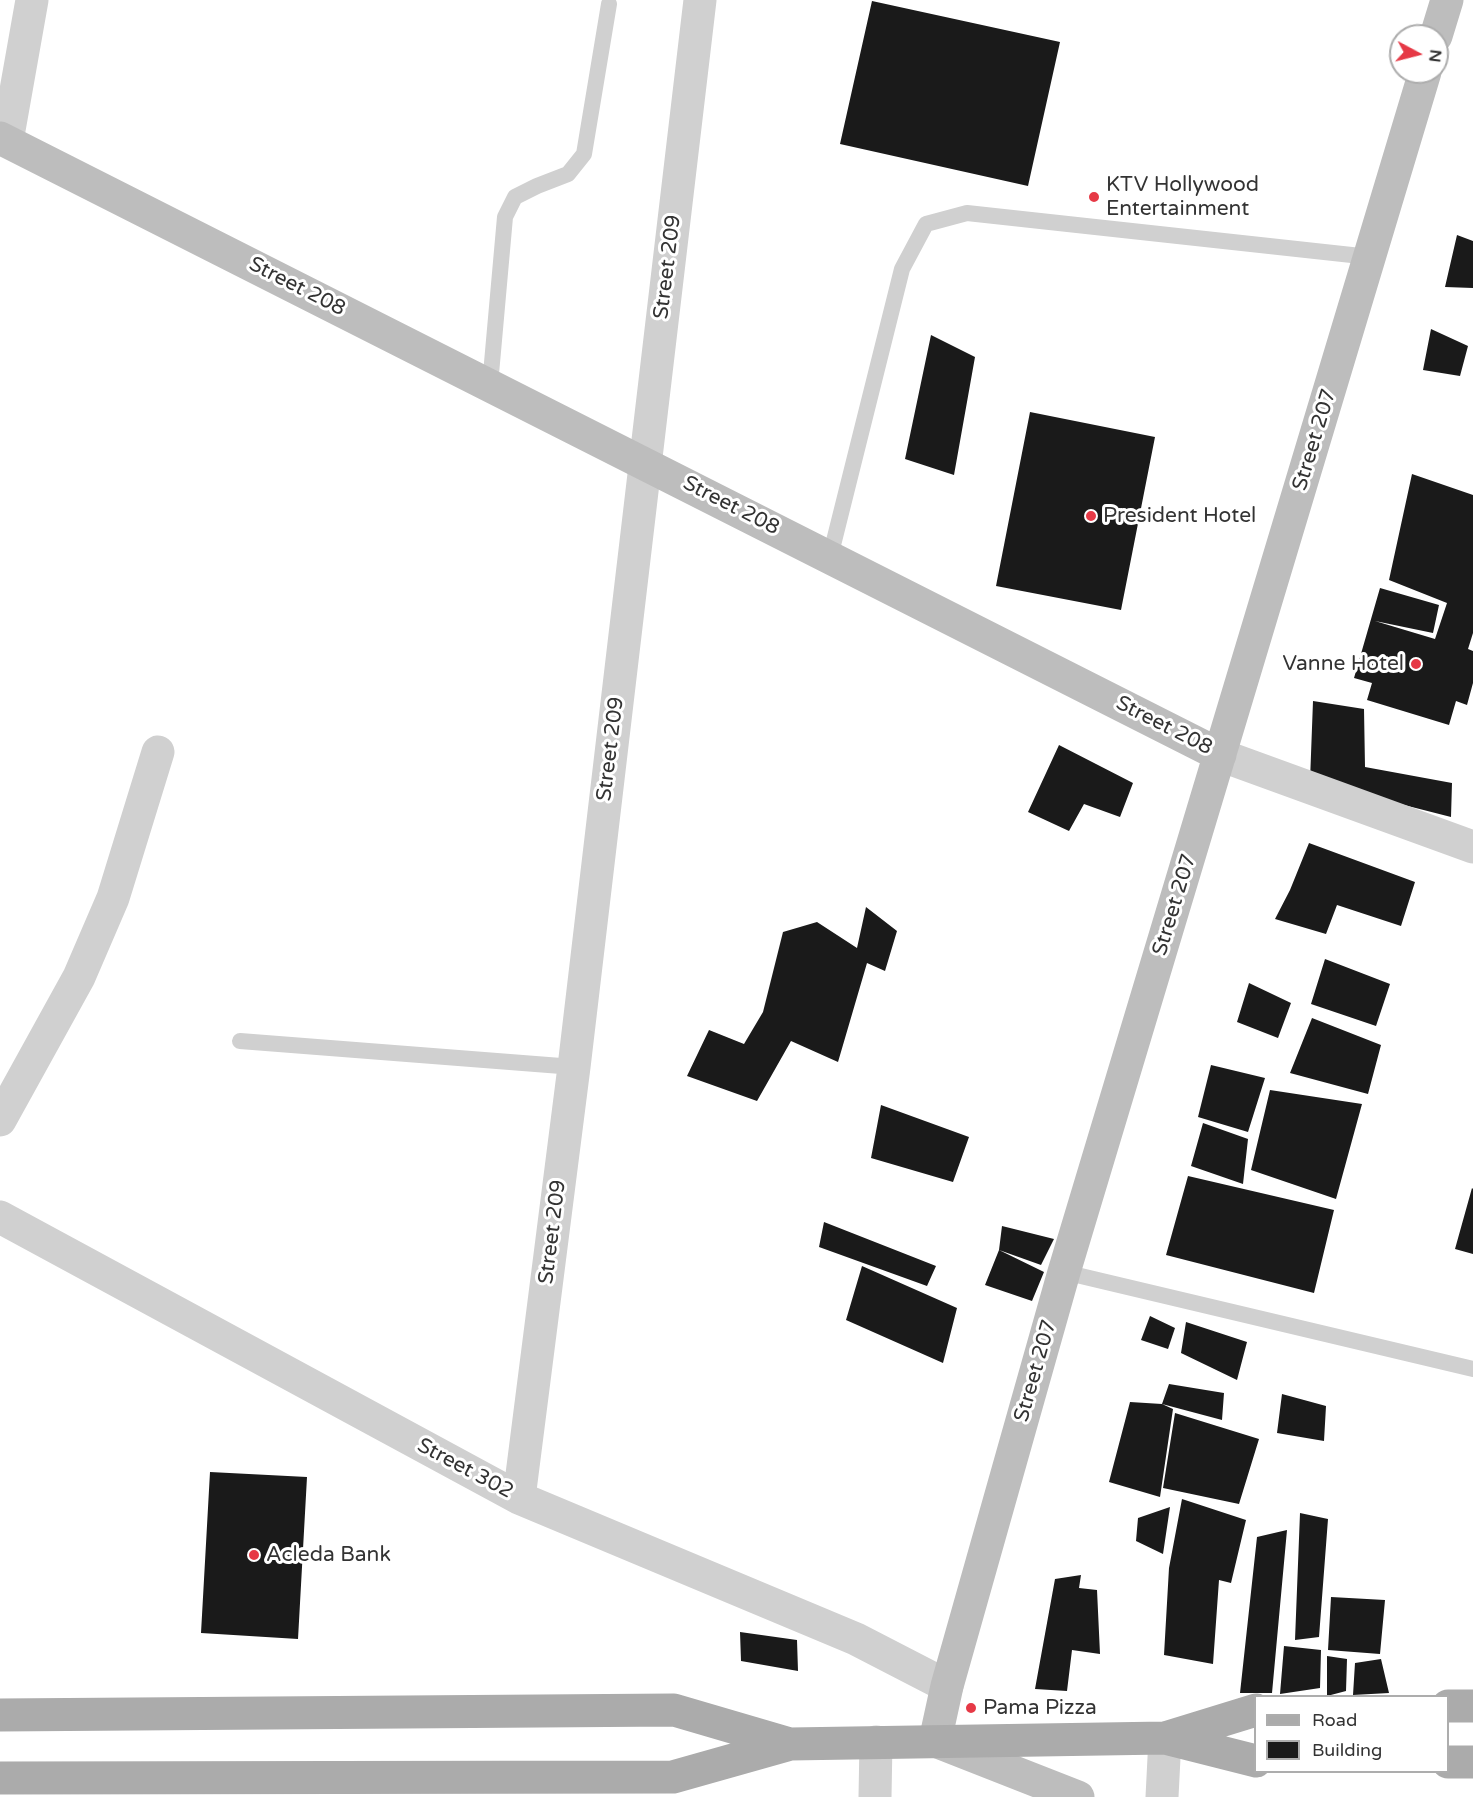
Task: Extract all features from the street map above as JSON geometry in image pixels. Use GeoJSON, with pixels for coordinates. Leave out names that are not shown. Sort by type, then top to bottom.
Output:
{"type":"FeatureCollection","features":[{"type":"Feature","properties":{"kind":"main road"},"geometry":{"type":"LineString","coordinates":[[1449,1706],[1473,1706]]}},
{"type":"Feature","properties":{"kind":"main road"},"geometry":{"type":"LineString","coordinates":[[0,1715],[674,1710],[790,1744]]}},
{"type":"Feature","properties":{"kind":"main road"},"geometry":{"type":"LineString","coordinates":[[1165,1738],[1254,1711]]}},
{"type":"Feature","properties":{"kind":"main road"},"geometry":{"type":"LineString","coordinates":[[0,1778],[465,1787],[673,1777],[790,1744],[935,1741],[1165,1738],[1254,1760]]}},
{"type":"Feature","properties":{"kind":"main road"},"geometry":{"type":"LineString","coordinates":[[1449,1762],[1473,1762]]}},
{"type":"Feature","properties":{"kind":"street"},"geometry":{"type":"LineString","coordinates":[[3,140],[32,0]]}},
{"type":"Feature","properties":{"kind":"street","name":"Street 209"},"geometry":{"type":"LineString","coordinates":[[519,1498],[574,1067],[700,0]]}},
{"type":"Feature","properties":{"kind":"street"},"geometry":{"type":"LineString","coordinates":[[1440,24],[1447,0]]}},
{"type":"Feature","properties":{"kind":"street","name":"Street 207"},"geometry":{"type":"LineString","coordinates":[[935,1741],[947,1686],[1064,1272],[1421,84]]}},
{"type":"Feature","properties":{"kind":"street","name":"Street 208"},"geometry":{"type":"LineString","coordinates":[[3,140],[1220,755],[1473,847]]}},
{"type":"Feature","properties":{"kind":"street"},"geometry":{"type":"LineString","coordinates":[[0,1120],[79,977],[112,898],[158,752]]}},
{"type":"Feature","properties":{"kind":"street","name":"Street 302"},"geometry":{"type":"LineString","coordinates":[[0,1217],[519,1498],[856,1639],[947,1686]]}},
{"type":"Feature","properties":{"kind":"street"},"geometry":{"type":"LineString","coordinates":[[1162,1797],[1165,1738]]}},
{"type":"Feature","properties":{"kind":"street"},"geometry":{"type":"LineString","coordinates":[[935,1741],[1078,1797]]}},
{"type":"Feature","properties":{"kind":"street"},"geometry":{"type":"LineString","coordinates":[[875,1797],[876,1742]]}},
{"type":"Feature","properties":{"kind":"lane"},"geometry":{"type":"LineString","coordinates":[[490,385],[505,217],[515,197],[568,174],[584,154],[609,4]]}},
{"type":"Feature","properties":{"kind":"lane"},"geometry":{"type":"LineString","coordinates":[[831,557],[902,269],[926,224],[967,213],[1370,257]]}},
{"type":"Feature","properties":{"kind":"lane"},"geometry":{"type":"LineString","coordinates":[[240,1041],[574,1067]]}},
{"type":"Feature","properties":{"kind":"lane"},"geometry":{"type":"LineString","coordinates":[[1064,1272],[1473,1369]]}},
{"type":"Feature","properties":{"kind":"building"},"geometry":{"type":"Polygon","coordinates":[[[872,1],[1060,42],[1028,186],[840,144],[872,1]]]}},
{"type":"Feature","properties":{"kind":"building"},"geometry":{"type":"Polygon","coordinates":[[[1457,235],[1473,241],[1473,288],[1445,287],[1457,235]]]}},
{"type":"Feature","properties":{"kind":"building"},"geometry":{"type":"Polygon","coordinates":[[[1431,329],[1468,346],[1460,376],[1423,370],[1431,329]]]}},
{"type":"Feature","properties":{"kind":"building"},"geometry":{"type":"Polygon","coordinates":[[[931,335],[975,357],[954,475],[905,459],[931,335]]]}},
{"type":"Feature","properties":{"kind":"building"},"geometry":{"type":"Polygon","coordinates":[[[1030,412],[1155,437],[1121,610],[996,586],[1030,412]]]}},
{"type":"Feature","properties":{"kind":"building"},"geometry":{"type":"Polygon","coordinates":[[[1412,474],[1473,495],[1473,633],[1468,649],[1473,651],[1473,683],[1467,705],[1456,701],[1449,725],[1367,700],[1372,683],[1354,678],[1380,588],[1439,605],[1433,633],[1375,621],[1435,639],[1447,603],[1389,580],[1412,474]]]}},
{"type":"Feature","properties":{"kind":"building"},"geometry":{"type":"Polygon","coordinates":[[[1313,701],[1364,709],[1365,767],[1452,783],[1451,817],[1310,781],[1313,701]]]}},
{"type":"Feature","properties":{"kind":"building"},"geometry":{"type":"Polygon","coordinates":[[[1059,745],[1133,783],[1120,817],[1084,804],[1069,831],[1028,812],[1059,745]]]}},
{"type":"Feature","properties":{"kind":"building"},"geometry":{"type":"Polygon","coordinates":[[[1309,843],[1415,882],[1401,926],[1337,905],[1326,934],[1275,919],[1290,890],[1309,843]]]}},
{"type":"Feature","properties":{"kind":"building"},"geometry":{"type":"Polygon","coordinates":[[[866,907],[897,931],[885,971],[867,963],[838,1062],[791,1041],[757,1101],[687,1076],[709,1030],[744,1044],[763,1012],[783,932],[817,922],[857,948],[866,907]]]}},
{"type":"Feature","properties":{"kind":"building"},"geometry":{"type":"Polygon","coordinates":[[[1325,959],[1390,984],[1376,1026],[1311,1004],[1325,959]]]}},
{"type":"Feature","properties":{"kind":"building"},"geometry":{"type":"Polygon","coordinates":[[[1249,983],[1291,1003],[1278,1038],[1237,1022],[1249,983]]]}},
{"type":"Feature","properties":{"kind":"building"},"geometry":{"type":"Polygon","coordinates":[[[1312,1018],[1381,1045],[1368,1094],[1290,1073],[1312,1018]]]}},
{"type":"Feature","properties":{"kind":"building"},"geometry":{"type":"Polygon","coordinates":[[[1211,1065],[1265,1078],[1248,1132],[1198,1117],[1211,1065]]]}},
{"type":"Feature","properties":{"kind":"building"},"geometry":{"type":"Polygon","coordinates":[[[1270,1090],[1362,1104],[1336,1199],[1251,1170],[1270,1090]]]}},
{"type":"Feature","properties":{"kind":"building"},"geometry":{"type":"Polygon","coordinates":[[[881,1105],[969,1137],[953,1182],[871,1158],[881,1105]]]}},
{"type":"Feature","properties":{"kind":"building"},"geometry":{"type":"Polygon","coordinates":[[[1203,1123],[1248,1139],[1243,1184],[1191,1166],[1203,1123]]]}},
{"type":"Feature","properties":{"kind":"building"},"geometry":{"type":"Polygon","coordinates":[[[1188,1176],[1334,1210],[1314,1293],[1166,1255],[1188,1176]]]}},
{"type":"Feature","properties":{"kind":"building"},"geometry":{"type":"Polygon","coordinates":[[[1473,1189],[1473,1254],[1455,1249],[1473,1189]]]}},
{"type":"Feature","properties":{"kind":"building"},"geometry":{"type":"Polygon","coordinates":[[[824,1222],[936,1266],[927,1286],[819,1247],[824,1222]]]}},
{"type":"Feature","properties":{"kind":"building"},"geometry":{"type":"Polygon","coordinates":[[[1002,1226],[1054,1239],[1041,1265],[999,1250],[1002,1226]]]}},
{"type":"Feature","properties":{"kind":"building"},"geometry":{"type":"Polygon","coordinates":[[[999,1250],[1044,1272],[1032,1301],[985,1285],[999,1250]]]}},
{"type":"Feature","properties":{"kind":"building"},"geometry":{"type":"Polygon","coordinates":[[[862,1266],[957,1308],[943,1363],[846,1320],[862,1266]]]}},
{"type":"Feature","properties":{"kind":"building"},"geometry":{"type":"Polygon","coordinates":[[[1150,1316],[1175,1328],[1168,1349],[1141,1340],[1150,1316]]]}},
{"type":"Feature","properties":{"kind":"building"},"geometry":{"type":"Polygon","coordinates":[[[1186,1322],[1247,1342],[1237,1380],[1181,1353],[1186,1322]]]}},
{"type":"Feature","properties":{"kind":"building"},"geometry":{"type":"Polygon","coordinates":[[[1169,1384],[1224,1393],[1222,1420],[1162,1404],[1169,1384]]]}},
{"type":"Feature","properties":{"kind":"building"},"geometry":{"type":"Polygon","coordinates":[[[1282,1394],[1326,1406],[1324,1441],[1277,1433],[1282,1394]]]}},
{"type":"Feature","properties":{"kind":"building"},"geometry":{"type":"Polygon","coordinates":[[[1130,1402],[1162,1404],[1173,1409],[1160,1497],[1109,1482],[1130,1402]]]}},
{"type":"Feature","properties":{"kind":"building"},"geometry":{"type":"Polygon","coordinates":[[[1175,1413],[1259,1439],[1239,1504],[1163,1488],[1175,1413]]]}},
{"type":"Feature","properties":{"kind":"building","name":"Acleda Bank"},"geometry":{"type":"Polygon","coordinates":[[[210,1472],[307,1477],[298,1639],[201,1633],[210,1472]]]}},
{"type":"Feature","properties":{"kind":"building"},"geometry":{"type":"Polygon","coordinates":[[[1182,1499],[1246,1520],[1231,1583],[1219,1580],[1213,1664],[1164,1655],[1169,1568],[1182,1499]]]}},
{"type":"Feature","properties":{"kind":"building"},"geometry":{"type":"Polygon","coordinates":[[[1170,1507],[1163,1554],[1136,1541],[1138,1518],[1170,1507]]]}},
{"type":"Feature","properties":{"kind":"building"},"geometry":{"type":"Polygon","coordinates":[[[1300,1513],[1328,1519],[1319,1637],[1295,1640],[1300,1513]]]}},
{"type":"Feature","properties":{"kind":"building"},"geometry":{"type":"Polygon","coordinates":[[[1287,1530],[1272,1693],[1240,1693],[1257,1537],[1287,1530]]]}},
{"type":"Feature","properties":{"kind":"building"},"geometry":{"type":"Polygon","coordinates":[[[1081,1575],[1079,1588],[1097,1590],[1100,1654],[1072,1650],[1067,1691],[1035,1689],[1055,1579],[1081,1575]]]}},
{"type":"Feature","properties":{"kind":"building"},"geometry":{"type":"Polygon","coordinates":[[[1331,1597],[1385,1600],[1380,1654],[1328,1650],[1331,1597]]]}},
{"type":"Feature","properties":{"kind":"building"},"geometry":{"type":"Polygon","coordinates":[[[740,1632],[797,1640],[798,1671],[741,1661],[740,1632]]]}},
{"type":"Feature","properties":{"kind":"building"},"geometry":{"type":"Polygon","coordinates":[[[1284,1646],[1321,1650],[1320,1688],[1280,1694],[1284,1646]]]}},
{"type":"Feature","properties":{"kind":"building"},"geometry":{"type":"Polygon","coordinates":[[[1327,1656],[1347,1659],[1346,1691],[1327,1695],[1327,1656]]]}},
{"type":"Feature","properties":{"kind":"building"},"geometry":{"type":"Polygon","coordinates":[[[1381,1659],[1389,1693],[1353,1695],[1355,1663],[1381,1659]]]}},
{"type":"Feature","properties":{"kind":"place","name":"KTV Hollywood Entertainment"},"geometry":{"type":"Point","coordinates":[1094,197]}},
{"type":"Feature","properties":{"kind":"place","name":"President Hotel"},"geometry":{"type":"Point","coordinates":[1091,516]}},
{"type":"Feature","properties":{"kind":"place","name":"Vanne Hotel"},"geometry":{"type":"Point","coordinates":[1416,664]}},
{"type":"Feature","properties":{"kind":"place","name":"Acleda Bank"},"geometry":{"type":"Point","coordinates":[254,1555]}},
{"type":"Feature","properties":{"kind":"place","name":"Pama Pizza"},"geometry":{"type":"Point","coordinates":[971,1708]}}]}
